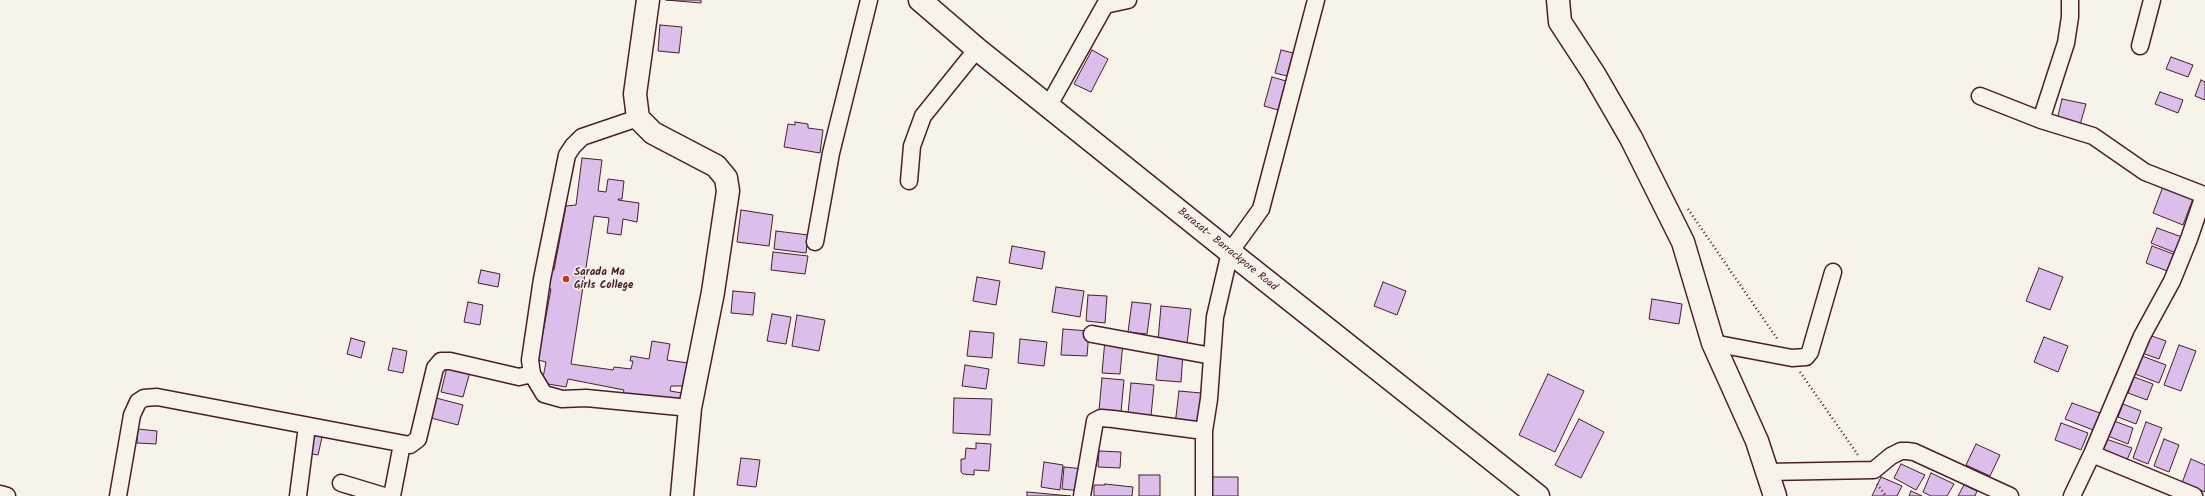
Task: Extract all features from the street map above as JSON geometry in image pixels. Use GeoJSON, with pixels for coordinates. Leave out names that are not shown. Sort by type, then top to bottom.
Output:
{"type":"FeatureCollection","features":[{"type":"Feature","properties":{"kind":"street"},"geometry":{"type":"LineString","coordinates":[[648,0],[635,94],[638,118],[653,133],[716,166],[726,178],[728,191],[713,292],[690,408],[682,496]]}},
{"type":"Feature","properties":{"kind":"street"},"geometry":{"type":"LineString","coordinates":[[815,242],[831,153],[869,0]]}},
{"type":"Feature","properties":{"kind":"street","name":"Barasat- Barrackpore Road"},"geometry":{"type":"LineString","coordinates":[[920,0],[977,49],[1537,496]]}},
{"type":"Feature","properties":{"kind":"street"},"geometry":{"type":"LineString","coordinates":[[1049,105],[1105,5],[1128,0]]}},
{"type":"Feature","properties":{"kind":"street"},"geometry":{"type":"LineString","coordinates":[[1204,496],[1204,431],[1215,317],[1230,252],[1261,209],[1316,0]]}},
{"type":"Feature","properties":{"kind":"street"},"geometry":{"type":"LineString","coordinates":[[1558,0],[1560,22],[1594,74],[1631,138],[1683,242],[1713,343],[1756,441],[1775,496]]}},
{"type":"Feature","properties":{"kind":"street"},"geometry":{"type":"LineString","coordinates":[[2041,120],[2066,43],[2070,17],[2070,0]]}},
{"type":"Feature","properties":{"kind":"street"},"geometry":{"type":"LineString","coordinates":[[2140,46],[2152,0]]}},
{"type":"Feature","properties":{"kind":"street"},"geometry":{"type":"LineString","coordinates":[[909,181],[912,146],[923,116],[977,49]]}},
{"type":"Feature","properties":{"kind":"street"},"geometry":{"type":"LineString","coordinates":[[1980,96],[2041,120],[2093,136],[2145,172],[2205,194],[2172,281],[2142,336],[2092,454],[2072,496]]}},
{"type":"Feature","properties":{"kind":"street"},"geometry":{"type":"LineString","coordinates":[[638,118],[582,138],[573,146],[567,155],[542,279],[530,360],[532,374],[544,394],[562,399],[586,398],[690,408]]}},
{"type":"Feature","properties":{"kind":"street"},"geometry":{"type":"LineString","coordinates":[[1713,343],[1792,358],[1806,357],[1810,352],[1833,272]]}},
{"type":"Feature","properties":{"kind":"street"},"geometry":{"type":"LineString","coordinates":[[1092,334],[1212,356]]}},
{"type":"Feature","properties":{"kind":"street"},"geometry":{"type":"LineString","coordinates":[[118,496],[132,415],[138,402],[144,398],[157,398],[410,445],[418,439],[435,368],[441,362],[450,362],[519,376],[532,374]]}},
{"type":"Feature","properties":{"kind":"street"},"geometry":{"type":"LineString","coordinates":[[1082,496],[1095,421],[1101,418],[1113,419],[1204,431]]}},
{"type":"Feature","properties":{"kind":"street"},"geometry":{"type":"LineString","coordinates":[[298,496],[307,426]]}},
{"type":"Feature","properties":{"kind":"street"},"geometry":{"type":"LineString","coordinates":[[392,496],[402,444]]}},
{"type":"Feature","properties":{"kind":"street"},"geometry":{"type":"LineString","coordinates":[[1767,472],[1874,470],[1891,456],[1901,451],[1907,451],[1914,452],[2010,496]]}},
{"type":"Feature","properties":{"kind":"street"},"geometry":{"type":"LineString","coordinates":[[2092,454],[2194,496]]}},
{"type":"Feature","properties":{"kind":"street"},"geometry":{"type":"LineString","coordinates":[[341,482],[384,496]]}},
{"type":"Feature","properties":{"kind":"street"},"geometry":{"type":"LineString","coordinates":[[0,494],[7,496]]}},
{"type":"Feature","properties":{"kind":"path"},"geometry":{"type":"LineString","coordinates":[[1687,206],[1782,344]]}},
{"type":"Feature","properties":{"kind":"path"},"geometry":{"type":"LineString","coordinates":[[1800,371],[1858,456]]}},
{"type":"Feature","properties":{"kind":"path"},"geometry":{"type":"LineString","coordinates":[[1876,483],[1886,496]]}},
{"type":"Feature","properties":{"kind":"building"},"geometry":{"type":"Polygon","coordinates":[[[666,0],[701,0],[701,3],[666,0]]]}},
{"type":"Feature","properties":{"kind":"building"},"geometry":{"type":"Polygon","coordinates":[[[660,25],[682,27],[679,53],[658,51],[660,25]]]}},
{"type":"Feature","properties":{"kind":"building"},"geometry":{"type":"Polygon","coordinates":[[[1092,50],[1108,59],[1091,92],[1074,84],[1092,50]]]}},
{"type":"Feature","properties":{"kind":"building"},"geometry":{"type":"Polygon","coordinates":[[[1281,50],[1293,53],[1287,76],[1275,73],[1281,50]]]}},
{"type":"Feature","properties":{"kind":"building"},"geometry":{"type":"Polygon","coordinates":[[[2171,57],[2193,65],[2188,77],[2166,69],[2171,57]]]}},
{"type":"Feature","properties":{"kind":"building"},"geometry":{"type":"Polygon","coordinates":[[[1272,77],[1286,81],[1278,110],[1264,106],[1272,77]]]}},
{"type":"Feature","properties":{"kind":"building"},"geometry":{"type":"Polygon","coordinates":[[[2201,80],[2205,82],[2205,100],[2195,96],[2201,80]]]}},
{"type":"Feature","properties":{"kind":"building"},"geometry":{"type":"Polygon","coordinates":[[[2160,92],[2183,100],[2178,113],[2155,104],[2160,92]]]}},
{"type":"Feature","properties":{"kind":"building"},"geometry":{"type":"Polygon","coordinates":[[[2062,99],[2086,104],[2080,125],[2057,120],[2062,99]]]}},
{"type":"Feature","properties":{"kind":"building"},"geometry":{"type":"Polygon","coordinates":[[[795,122],[808,124],[808,128],[823,130],[820,153],[784,147],[788,124],[795,125],[795,122]]]}},
{"type":"Feature","properties":{"kind":"building","name":"Sarada Ma Girls College"},"geometry":{"type":"Polygon","coordinates":[[[582,158],[602,160],[598,191],[606,192],[608,179],[624,181],[622,199],[618,200],[639,203],[637,222],[623,219],[621,235],[607,233],[609,218],[594,216],[571,364],[613,370],[614,367],[631,369],[633,361],[630,361],[631,356],[649,359],[652,341],[670,344],[667,360],[688,363],[684,386],[671,386],[670,391],[682,393],[680,403],[623,394],[624,390],[568,379],[566,387],[542,383],[546,362],[538,360],[551,289],[546,288],[549,269],[554,270],[566,206],[576,205],[582,158]]]}},
{"type":"Feature","properties":{"kind":"building"},"geometry":{"type":"Polygon","coordinates":[[[2164,184],[2194,196],[2183,225],[2153,213],[2164,184]]]}},
{"type":"Feature","properties":{"kind":"building"},"geometry":{"type":"Polygon","coordinates":[[[741,210],[773,215],[769,246],[737,242],[741,210]]]}},
{"type":"Feature","properties":{"kind":"building"},"geometry":{"type":"Polygon","coordinates":[[[2157,228],[2182,237],[2176,253],[2151,243],[2157,228]]]}},
{"type":"Feature","properties":{"kind":"building"},"geometry":{"type":"Polygon","coordinates":[[[776,231],[808,235],[806,253],[774,249],[776,231]]]}},
{"type":"Feature","properties":{"kind":"building"},"geometry":{"type":"Polygon","coordinates":[[[1012,246],[1045,252],[1042,269],[1009,263],[1012,246]]]}},
{"type":"Feature","properties":{"kind":"building"},"geometry":{"type":"Polygon","coordinates":[[[2152,246],[2176,255],[2170,272],[2146,263],[2152,246]]]}},
{"type":"Feature","properties":{"kind":"building"},"geometry":{"type":"Polygon","coordinates":[[[773,252],[808,256],[805,274],[771,270],[773,252]]]}},
{"type":"Feature","properties":{"kind":"building"},"geometry":{"type":"Polygon","coordinates":[[[2039,268],[2063,277],[2050,310],[2026,301],[2039,268]]]}},
{"type":"Feature","properties":{"kind":"building"},"geometry":{"type":"Polygon","coordinates":[[[481,270],[500,274],[498,287],[478,283],[481,270]]]}},
{"type":"Feature","properties":{"kind":"building"},"geometry":{"type":"Polygon","coordinates":[[[977,277],[1000,281],[996,305],[973,301],[977,277]]]}},
{"type":"Feature","properties":{"kind":"building"},"geometry":{"type":"Polygon","coordinates":[[[1383,282],[1406,291],[1397,315],[1374,306],[1383,282]]]}},
{"type":"Feature","properties":{"kind":"building"},"geometry":{"type":"Polygon","coordinates":[[[1056,287],[1084,291],[1080,317],[1052,312],[1056,287]]]}},
{"type":"Feature","properties":{"kind":"building"},"geometry":{"type":"Polygon","coordinates":[[[733,291],[755,293],[753,315],[731,313],[733,291]]]}},
{"type":"Feature","properties":{"kind":"building"},"geometry":{"type":"Polygon","coordinates":[[[1088,295],[1107,296],[1105,323],[1086,321],[1088,295]]]}},
{"type":"Feature","properties":{"kind":"building"},"geometry":{"type":"Polygon","coordinates":[[[1652,299],[1682,304],[1679,324],[1649,319],[1652,299]]]}},
{"type":"Feature","properties":{"kind":"building"},"geometry":{"type":"Polygon","coordinates":[[[468,302],[483,305],[480,325],[464,322],[468,302]]]}},
{"type":"Feature","properties":{"kind":"building"},"geometry":{"type":"Polygon","coordinates":[[[1132,302],[1151,304],[1147,334],[1128,332],[1132,302]]]}},
{"type":"Feature","properties":{"kind":"building"},"geometry":{"type":"Polygon","coordinates":[[[1161,306],[1191,309],[1187,344],[1158,341],[1161,306]]]}},
{"type":"Feature","properties":{"kind":"building"},"geometry":{"type":"Polygon","coordinates":[[[772,314],[791,317],[786,344],[767,341],[772,314]]]}},
{"type":"Feature","properties":{"kind":"building"},"geometry":{"type":"Polygon","coordinates":[[[797,315],[825,320],[819,351],[792,346],[797,315]]]}},
{"type":"Feature","properties":{"kind":"building"},"geometry":{"type":"Polygon","coordinates":[[[1063,329],[1089,331],[1087,356],[1061,355],[1063,329]]]}},
{"type":"Feature","properties":{"kind":"building"},"geometry":{"type":"Polygon","coordinates":[[[970,331],[994,333],[992,358],[967,356],[970,331]]]}},
{"type":"Feature","properties":{"kind":"building"},"geometry":{"type":"Polygon","coordinates":[[[2149,335],[2166,341],[2159,359],[2142,353],[2149,335]]]}},
{"type":"Feature","properties":{"kind":"building"},"geometry":{"type":"Polygon","coordinates":[[[2044,337],[2068,346],[2058,372],[2034,362],[2044,337]]]}},
{"type":"Feature","properties":{"kind":"building"},"geometry":{"type":"Polygon","coordinates":[[[351,338],[365,342],[361,358],[347,354],[351,338]]]}},
{"type":"Feature","properties":{"kind":"building"},"geometry":{"type":"Polygon","coordinates":[[[1020,339],[1047,342],[1044,366],[1018,363],[1020,339]]]}},
{"type":"Feature","properties":{"kind":"building"},"geometry":{"type":"Polygon","coordinates":[[[1105,340],[1123,342],[1120,374],[1102,373],[1105,340]]]}},
{"type":"Feature","properties":{"kind":"building"},"geometry":{"type":"Polygon","coordinates":[[[2179,345],[2196,351],[2181,391],[2164,385],[2179,345]]]}},
{"type":"Feature","properties":{"kind":"building"},"geometry":{"type":"Polygon","coordinates":[[[393,348],[407,351],[403,373],[388,370],[393,348]]]}},
{"type":"Feature","properties":{"kind":"building"},"geometry":{"type":"Polygon","coordinates":[[[1159,349],[1183,352],[1181,382],[1156,380],[1159,349]]]}},
{"type":"Feature","properties":{"kind":"building"},"geometry":{"type":"Polygon","coordinates":[[[2142,356],[2166,365],[2159,383],[2135,374],[2142,356]]]}},
{"type":"Feature","properties":{"kind":"building"},"geometry":{"type":"Polygon","coordinates":[[[965,365],[989,369],[986,389],[962,386],[965,365]]]}},
{"type":"Feature","properties":{"kind":"building"},"geometry":{"type":"Polygon","coordinates":[[[447,367],[470,372],[463,397],[441,392],[447,367]]]}},
{"type":"Feature","properties":{"kind":"building"},"geometry":{"type":"Polygon","coordinates":[[[1548,374],[1584,391],[1555,452],[1519,435],[1548,374]]]}},
{"type":"Feature","properties":{"kind":"building"},"geometry":{"type":"Polygon","coordinates":[[[2134,377],[2153,384],[2147,400],[2128,393],[2134,377]]]}},
{"type":"Feature","properties":{"kind":"building"},"geometry":{"type":"Polygon","coordinates":[[[1102,378],[1124,380],[1121,412],[1099,410],[1102,378]]]}},
{"type":"Feature","properties":{"kind":"building"},"geometry":{"type":"Polygon","coordinates":[[[1131,383],[1154,385],[1151,416],[1128,413],[1131,383]]]}},
{"type":"Feature","properties":{"kind":"building"},"geometry":{"type":"Polygon","coordinates":[[[1179,391],[1201,393],[1197,428],[1175,425],[1179,391]]]}},
{"type":"Feature","properties":{"kind":"building"},"geometry":{"type":"Polygon","coordinates":[[[436,398],[463,405],[458,425],[431,418],[436,398]]]}},
{"type":"Feature","properties":{"kind":"building"},"geometry":{"type":"Polygon","coordinates":[[[954,398],[992,399],[990,435],[953,433],[954,398]]]}},
{"type":"Feature","properties":{"kind":"building"},"geometry":{"type":"Polygon","coordinates":[[[2072,403],[2100,413],[2093,430],[2065,419],[2072,403]]]}},
{"type":"Feature","properties":{"kind":"building"},"geometry":{"type":"Polygon","coordinates":[[[2123,404],[2141,411],[2136,424],[2118,417],[2123,404]]]}},
{"type":"Feature","properties":{"kind":"building"},"geometry":{"type":"Polygon","coordinates":[[[1579,419],[1604,432],[1581,478],[1555,465],[1579,419]]]}},
{"type":"Feature","properties":{"kind":"building"},"geometry":{"type":"Polygon","coordinates":[[[2114,421],[2133,428],[2128,444],[2108,436],[2114,421]]]}},
{"type":"Feature","properties":{"kind":"building"},"geometry":{"type":"Polygon","coordinates":[[[2146,422],[2162,428],[2148,464],[2133,458],[2146,422]]]}},
{"type":"Feature","properties":{"kind":"building"},"geometry":{"type":"Polygon","coordinates":[[[2061,423],[2088,433],[2081,450],[2055,440],[2061,423]]]}},
{"type":"Feature","properties":{"kind":"building"},"geometry":{"type":"Polygon","coordinates":[[[138,429],[157,431],[156,444],[137,443],[138,429]]]}},
{"type":"Feature","properties":{"kind":"building"},"geometry":{"type":"Polygon","coordinates":[[[310,431],[323,433],[318,455],[306,453],[310,431]]]}},
{"type":"Feature","properties":{"kind":"building"},"geometry":{"type":"Polygon","coordinates":[[[2106,439],[2132,448],[2127,460],[2102,451],[2106,439]]]}},
{"type":"Feature","properties":{"kind":"building"},"geometry":{"type":"Polygon","coordinates":[[[2164,439],[2179,445],[2169,472],[2154,466],[2164,439]]]}},
{"type":"Feature","properties":{"kind":"building"},"geometry":{"type":"Polygon","coordinates":[[[976,443],[991,444],[989,471],[974,470],[974,475],[963,474],[961,472],[961,459],[965,459],[966,448],[976,449],[976,443]]]}},
{"type":"Feature","properties":{"kind":"building"},"geometry":{"type":"Polygon","coordinates":[[[1976,444],[2000,455],[1990,476],[1966,465],[1976,444]]]}},
{"type":"Feature","properties":{"kind":"building"},"geometry":{"type":"Polygon","coordinates":[[[1099,451],[1121,452],[1120,468],[1098,467],[1099,451]]]}},
{"type":"Feature","properties":{"kind":"building"},"geometry":{"type":"Polygon","coordinates":[[[741,458],[760,460],[756,487],[737,485],[741,458]]]}},
{"type":"Feature","properties":{"kind":"building"},"geometry":{"type":"Polygon","coordinates":[[[2191,459],[2205,465],[2205,492],[2182,483],[2191,459]]]}},
{"type":"Feature","properties":{"kind":"building"},"geometry":{"type":"Polygon","coordinates":[[[1044,462],[1063,465],[1060,490],[1041,487],[1044,462]]]}},
{"type":"Feature","properties":{"kind":"building"},"geometry":{"type":"Polygon","coordinates":[[[1901,464],[1925,475],[1916,490],[1894,478],[1901,464]]]}},
{"type":"Feature","properties":{"kind":"building"},"geometry":{"type":"Polygon","coordinates":[[[1064,467],[1084,469],[1081,491],[1062,489],[1064,467]]]}},
{"type":"Feature","properties":{"kind":"building"},"geometry":{"type":"Polygon","coordinates":[[[1931,473],[1954,484],[1947,496],[1931,496],[1923,492],[1931,473]]]}},
{"type":"Feature","properties":{"kind":"building"},"geometry":{"type":"Polygon","coordinates":[[[1139,475],[1160,475],[1160,496],[1139,496],[1139,475]]]}},
{"type":"Feature","properties":{"kind":"building"},"geometry":{"type":"Polygon","coordinates":[[[1212,477],[1238,477],[1238,496],[1212,496],[1212,477]]]}},
{"type":"Feature","properties":{"kind":"building"},"geometry":{"type":"Polygon","coordinates":[[[1881,477],[1902,486],[1897,496],[1872,496],[1881,477]]]}},
{"type":"Feature","properties":{"kind":"building"},"geometry":{"type":"Polygon","coordinates":[[[1105,484],[1133,487],[1132,496],[1094,496],[1094,485],[1105,484]]]}},
{"type":"Feature","properties":{"kind":"building"},"geometry":{"type":"Polygon","coordinates":[[[1964,485],[1977,491],[1975,496],[1958,496],[1964,485]]]}},
{"type":"Feature","properties":{"kind":"building"},"geometry":{"type":"Polygon","coordinates":[[[1911,491],[1922,496],[1909,496],[1911,491]]]}},
{"type":"Feature","properties":{"kind":"building"},"geometry":{"type":"Polygon","coordinates":[[[1027,492],[1071,496],[1027,496],[1027,492]]]}},
{"type":"Feature","properties":{"kind":"place","name":"Sarada Ma Girls College"},"geometry":{"type":"Point","coordinates":[566,279]}}]}
